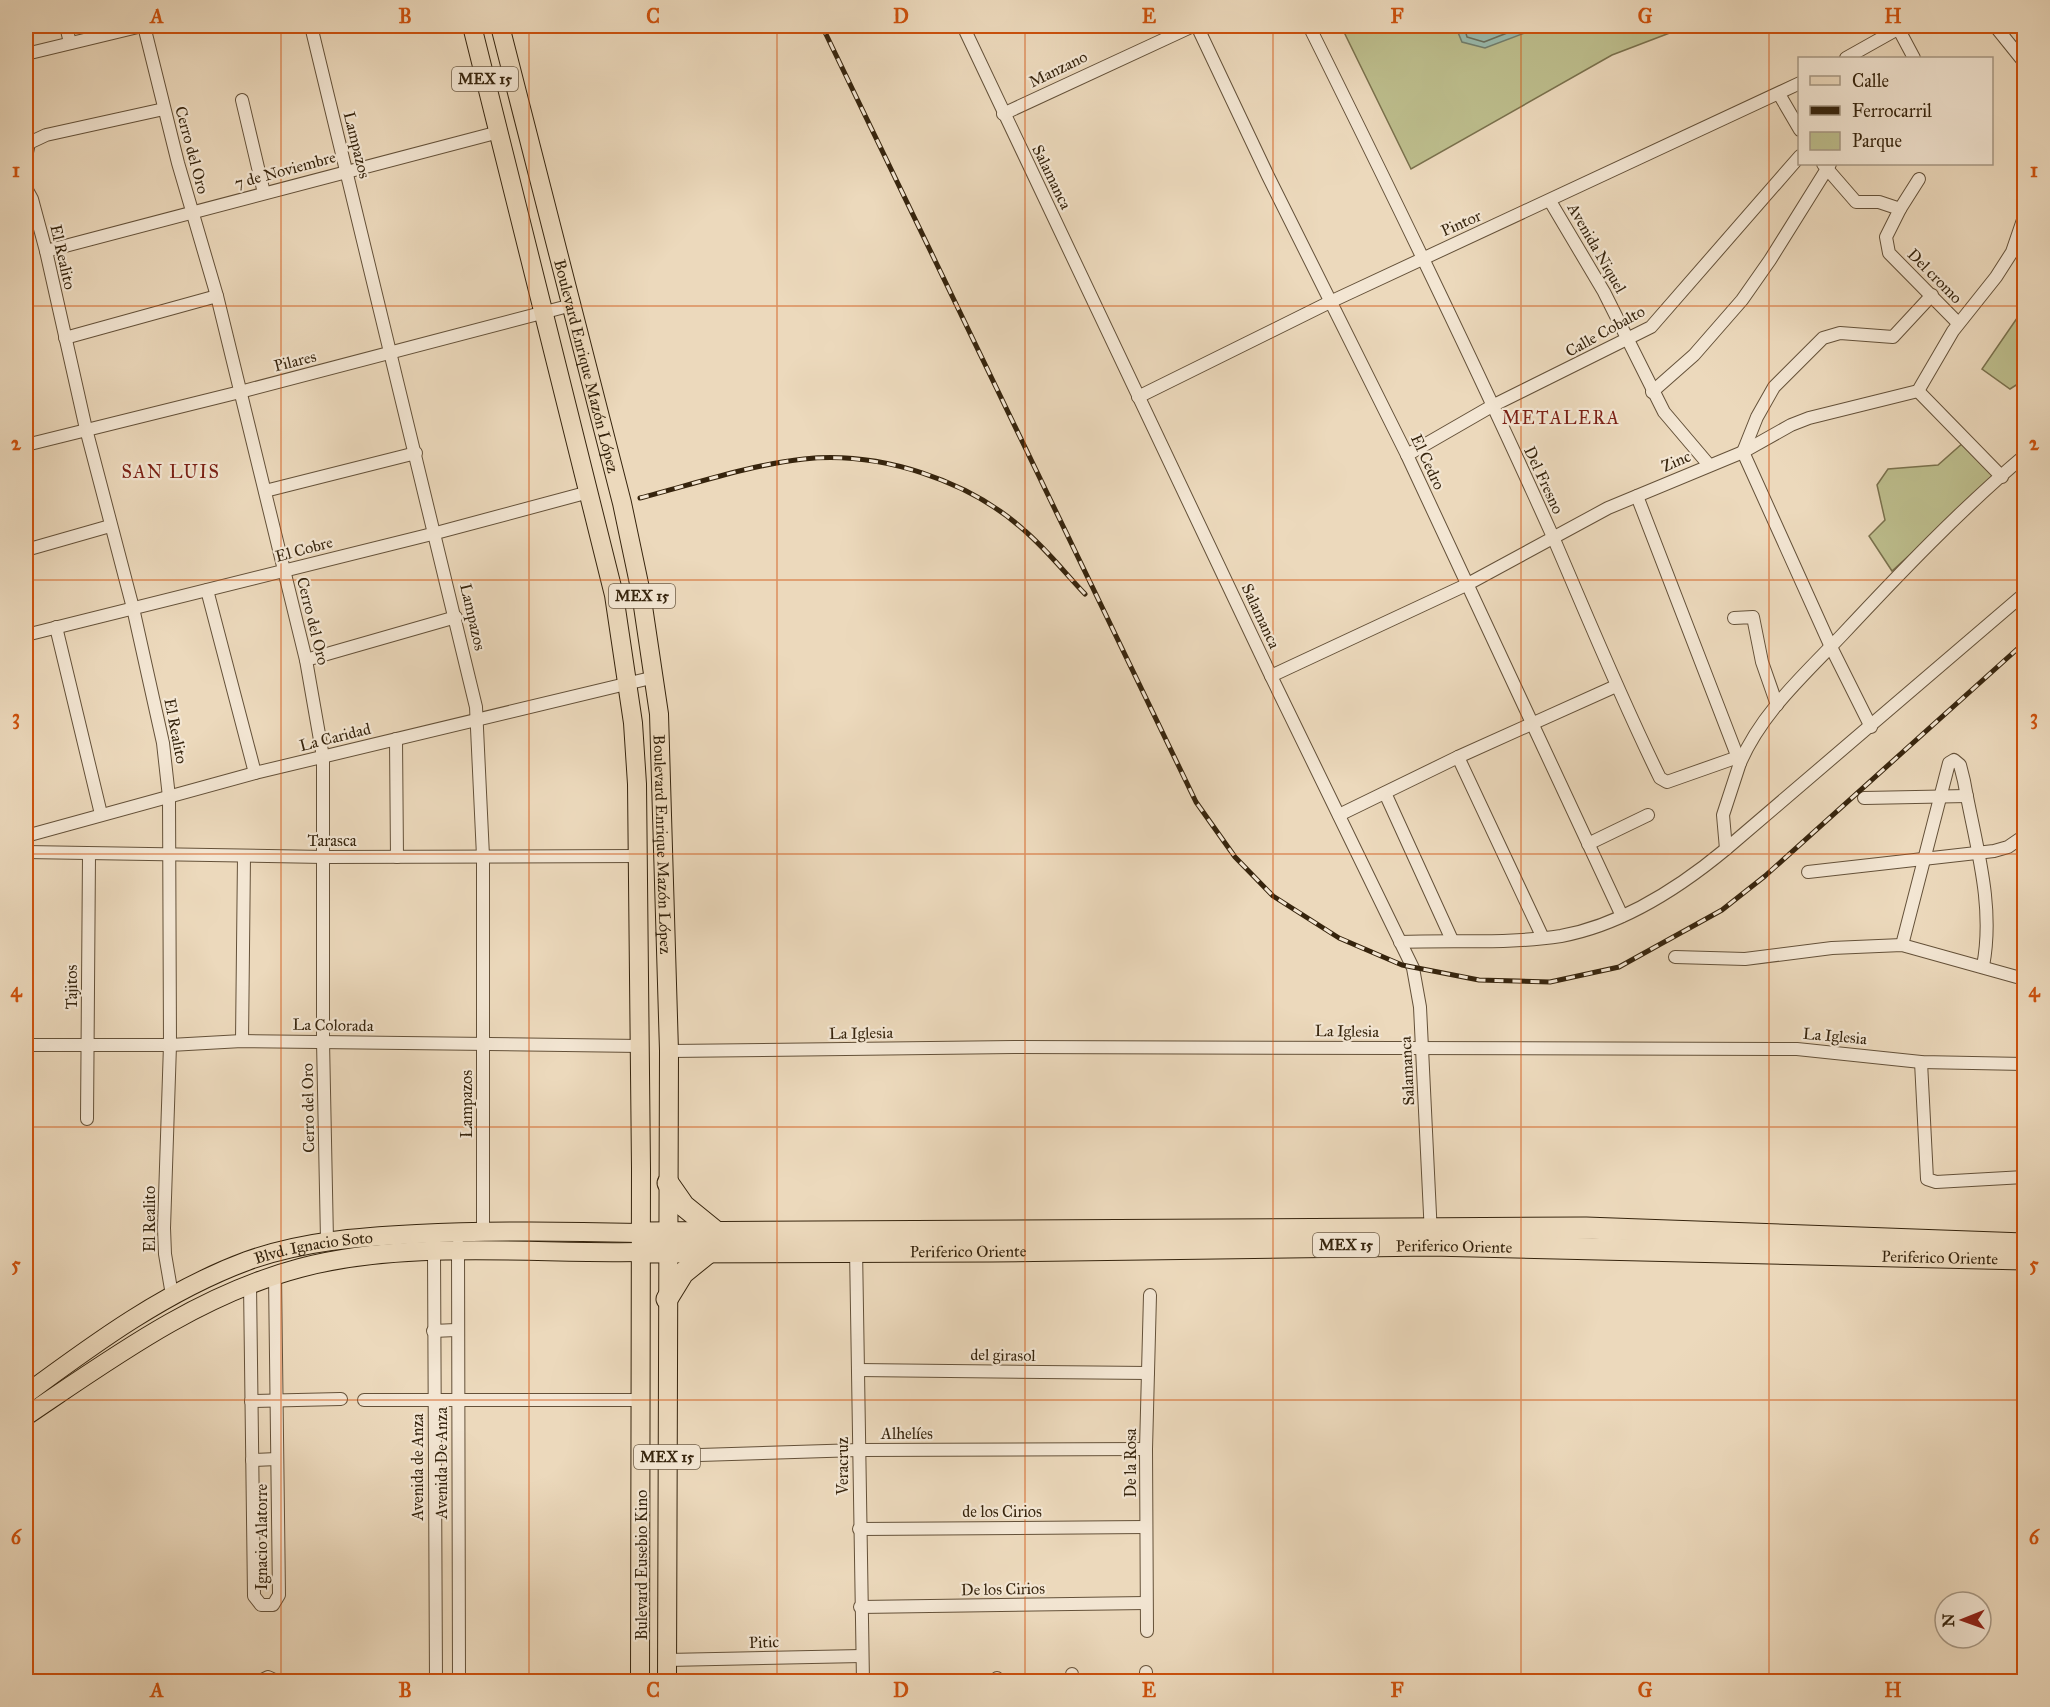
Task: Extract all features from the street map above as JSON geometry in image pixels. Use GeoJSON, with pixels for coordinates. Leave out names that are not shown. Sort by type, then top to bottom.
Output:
{"type":"FeatureCollection","features":[{"type":"Feature","properties":{"kind":"highway"},"geometry":{"type":"LineString","coordinates":[[667,1299],[683,1273],[713,1242],[668,1183]]}},
{"type":"Feature","properties":{"kind":"highway","name":"Periferico Oriente"},"geometry":{"type":"LineString","coordinates":[[640,1242],[1431,1236],[1586,1228],[2025,1244]]}},
{"type":"Feature","properties":{"kind":"highway","name":"Periferico Oriente"},"geometry":{"type":"LineString","coordinates":[[1431,1236],[2025,1259]]}},
{"type":"Feature","properties":{"kind":"main road","name":"Boulevard Enrique Mazón López"},"geometry":{"type":"LineString","coordinates":[[472,26],[590,492],[614,595],[628,684],[637,784],[640,1242]]}},
{"type":"Feature","properties":{"kind":"main road","name":"Boulevard Enrique Mazón López"},"geometry":{"type":"LineString","coordinates":[[500,26],[622,503],[655,677],[662,767],[669,1051],[668,1682]]}},
{"type":"Feature","properties":{"kind":"main road","name":"Blvd. Ignacio Soto"},"geometry":{"type":"LineString","coordinates":[[26,1394],[94,1345],[172,1295],[249,1261],[327,1240],[483,1230],[640,1242]]}},
{"type":"Feature","properties":{"kind":"main road"},"geometry":{"type":"LineString","coordinates":[[458,1248],[480,1242],[483,1230]]}},
{"type":"Feature","properties":{"kind":"main road"},"geometry":{"type":"LineString","coordinates":[[250,1284],[251,1278],[265,1267],[318,1251],[327,1240]]}},
{"type":"Feature","properties":{"kind":"main road","name":"Blvd. Ignacio Soto"},"geometry":{"type":"LineString","coordinates":[[26,1416],[162,1327],[199,1306],[275,1276],[323,1263],[458,1248],[640,1242]]}},
{"type":"Feature","properties":{"kind":"main road","name":"Bulevard Eusebio Kino"},"geometry":{"type":"LineString","coordinates":[[640,1242],[640,1682]]}},
{"type":"Feature","properties":{"kind":"street"},"geometry":{"type":"LineString","coordinates":[[66,26],[70,43]]}},
{"type":"Feature","properties":{"kind":"street"},"geometry":{"type":"LineString","coordinates":[[26,54],[143,26]]}},
{"type":"Feature","properties":{"kind":"street","name":"Cerro del Oro"},"geometry":{"type":"LineString","coordinates":[[143,26],[192,213],[217,296],[306,660],[323,757],[323,1041],[327,1240]]}},
{"type":"Feature","properties":{"kind":"street","name":"Lampazos"},"geometry":{"type":"LineString","coordinates":[[311,26],[390,354],[436,533],[478,719],[483,856],[483,1230]]}},
{"type":"Feature","properties":{"kind":"street","name":"Salamanca"},"geometry":{"type":"LineString","coordinates":[[963,26],[1271,676],[1413,968],[1418,991],[1423,1048],[1431,1236]]}},
{"type":"Feature","properties":{"kind":"street","name":"Manzano"},"geometry":{"type":"LineString","coordinates":[[1003,114],[1195,26]]}},
{"type":"Feature","properties":{"kind":"street","name":"El Cedro"},"geometry":{"type":"LineString","coordinates":[[1195,26],[1407,455],[1622,916]]}},
{"type":"Feature","properties":{"kind":"street","name":"Del Fresno"},"geometry":{"type":"LineString","coordinates":[[1310,26],[1424,258],[1553,538],[1616,686],[1663,782],[1739,760]]}},
{"type":"Feature","properties":{"kind":"street"},"geometry":{"type":"LineString","coordinates":[[1995,26],[2025,62]]}},
{"type":"Feature","properties":{"kind":"street"},"geometry":{"type":"LineString","coordinates":[[1848,57],[1900,27],[1914,57]]}},
{"type":"Feature","properties":{"kind":"street","name":"Pintor"},"geometry":{"type":"LineString","coordinates":[[1138,397],[1330,302],[1798,84]]}},
{"type":"Feature","properties":{"kind":"street"},"geometry":{"type":"LineString","coordinates":[[1779,94],[1798,127]]}},
{"type":"Feature","properties":{"kind":"street"},"geometry":{"type":"LineString","coordinates":[[242,100],[264,193]]}},
{"type":"Feature","properties":{"kind":"street"},"geometry":{"type":"LineString","coordinates":[[26,157],[29,143],[46,135],[164,109]]}},
{"type":"Feature","properties":{"kind":"street","name":"7 de Noviembre"},"geometry":{"type":"LineString","coordinates":[[46,251],[499,132]]}},
{"type":"Feature","properties":{"kind":"street","name":"Calle Cobalto"},"geometry":{"type":"LineString","coordinates":[[1407,455],[1492,406],[1628,340],[1658,321],[1798,158]]}},
{"type":"Feature","properties":{"kind":"street"},"geometry":{"type":"LineString","coordinates":[[1652,392],[1694,355],[1742,300],[1770,260],[1826,166],[1856,202],[1879,202],[1900,209]]}},
{"type":"Feature","properties":{"kind":"street","name":"Del cromo"},"geometry":{"type":"LineString","coordinates":[[1918,178],[1886,237],[1889,253],[1958,323]]}},
{"type":"Feature","properties":{"kind":"street","name":"El Realito"},"geometry":{"type":"LineString","coordinates":[[26,188],[32,199],[46,251],[64,338],[133,608],[163,743],[169,797],[170,856],[170,1045],[164,1228],[165,1254],[172,1295]]}},
{"type":"Feature","properties":{"kind":"street","name":"Avenida Niquel"},"geometry":{"type":"LineString","coordinates":[[1550,201],[1604,292],[1664,412],[1709,465]]}},
{"type":"Feature","properties":{"kind":"street"},"geometry":{"type":"LineString","coordinates":[[2001,477],[1918,391],[1935,358],[1958,323],[1996,277],[2012,252],[2025,217]]}},
{"type":"Feature","properties":{"kind":"street"},"geometry":{"type":"LineString","coordinates":[[1871,726],[1831,647],[1743,452],[1757,417],[1774,387],[1823,338],[1840,333],[1893,337],[1932,295]]}},
{"type":"Feature","properties":{"kind":"street"},"geometry":{"type":"LineString","coordinates":[[64,338],[217,296]]}},
{"type":"Feature","properties":{"kind":"street","name":"Pilares"},"geometry":{"type":"LineString","coordinates":[[26,445],[390,354],[572,305]]}},
{"type":"Feature","properties":{"kind":"street","name":"Zinc"},"geometry":{"type":"LineString","coordinates":[[1271,676],[1466,585],[1637,496],[1743,452],[1809,418],[1918,391]]}},
{"type":"Feature","properties":{"kind":"street"},"geometry":{"type":"LineString","coordinates":[[265,491],[416,453]]}},
{"type":"Feature","properties":{"kind":"street"},"geometry":{"type":"LineString","coordinates":[[1726,849],[1723,815],[1739,760],[1755,733],[1778,705],[1894,580],[2025,456]]}},
{"type":"Feature","properties":{"kind":"street","name":"El Cobre"},"geometry":{"type":"LineString","coordinates":[[26,635],[284,572],[590,492]]}},
{"type":"Feature","properties":{"kind":"street"},"geometry":{"type":"LineString","coordinates":[[1637,496],[1739,760]]}},
{"type":"Feature","properties":{"kind":"street"},"geometry":{"type":"LineString","coordinates":[[26,550],[111,526]]}},
{"type":"Feature","properties":{"kind":"street"},"geometry":{"type":"LineString","coordinates":[[207,590],[255,773]]}},
{"type":"Feature","properties":{"kind":"street"},"geometry":{"type":"LineString","coordinates":[[1400,942],[1543,938],[1585,930],[1622,916],[1694,875],[2025,594]]}},
{"type":"Feature","properties":{"kind":"street"},"geometry":{"type":"LineString","coordinates":[[306,660],[456,617]]}},
{"type":"Feature","properties":{"kind":"street"},"geometry":{"type":"LineString","coordinates":[[1734,618],[1753,617],[1762,662],[1778,705]]}},
{"type":"Feature","properties":{"kind":"street"},"geometry":{"type":"LineString","coordinates":[[56,627],[101,814]]}},
{"type":"Feature","properties":{"kind":"street","name":"La Caridad"},"geometry":{"type":"LineString","coordinates":[[26,835],[255,773],[655,677]]}},
{"type":"Feature","properties":{"kind":"street"},"geometry":{"type":"LineString","coordinates":[[1338,815],[1458,757],[1616,686]]}},
{"type":"Feature","properties":{"kind":"street"},"geometry":{"type":"LineString","coordinates":[[396,738],[397,857]]}},
{"type":"Feature","properties":{"kind":"street"},"geometry":{"type":"LineString","coordinates":[[1458,757],[1543,938]]}},
{"type":"Feature","properties":{"kind":"street"},"geometry":{"type":"LineString","coordinates":[[1902,945],[1948,763],[1954,760],[1960,765],[1967,796],[1988,920],[1983,966]]}},
{"type":"Feature","properties":{"kind":"street"},"geometry":{"type":"LineString","coordinates":[[1385,793],[1452,940]]}},
{"type":"Feature","properties":{"kind":"street"},"geometry":{"type":"LineString","coordinates":[[1864,798],[1967,796]]}},
{"type":"Feature","properties":{"kind":"street"},"geometry":{"type":"LineString","coordinates":[[1588,844],[1648,815]]}},
{"type":"Feature","properties":{"kind":"street"},"geometry":{"type":"LineString","coordinates":[[26,816],[26,835]]}},
{"type":"Feature","properties":{"kind":"street"},"geometry":{"type":"LineString","coordinates":[[1808,872],[2002,850],[2025,836]]}},
{"type":"Feature","properties":{"kind":"street","name":"Tarasca"},"geometry":{"type":"LineString","coordinates":[[26,852],[170,856],[638,856]]}},
{"type":"Feature","properties":{"kind":"street","name":"Tajitos"},"geometry":{"type":"LineString","coordinates":[[87,1119],[88,855]]}},
{"type":"Feature","properties":{"kind":"street"},"geometry":{"type":"LineString","coordinates":[[242,1041],[244,856]]}},
{"type":"Feature","properties":{"kind":"street"},"geometry":{"type":"LineString","coordinates":[[1675,957],[1745,959],[1832,948],[1902,945],[2025,979]]}},
{"type":"Feature","properties":{"kind":"street","name":"La Colorada"},"geometry":{"type":"LineString","coordinates":[[26,1045],[170,1045],[242,1041],[323,1041],[640,1046]]}},
{"type":"Feature","properties":{"kind":"street","name":"La Iglesia"},"geometry":{"type":"LineString","coordinates":[[669,1051],[1014,1047],[1797,1049],[1921,1062],[2025,1064]]}},
{"type":"Feature","properties":{"kind":"street"},"geometry":{"type":"LineString","coordinates":[[1921,1062],[1927,1179],[1936,1182],[2025,1177]]}},
{"type":"Feature","properties":{"kind":"street","name":"Veracruz"},"geometry":{"type":"LineString","coordinates":[[856,1241],[860,1608],[863,1682]]}},
{"type":"Feature","properties":{"kind":"street","name":"Avenida De Anza"},"geometry":{"type":"LineString","coordinates":[[458,1248],[456,1330],[459,1682]]}},
{"type":"Feature","properties":{"kind":"street","name":"Avenida de Anza"},"geometry":{"type":"LineString","coordinates":[[434,1252],[436,1682]]}},
{"type":"Feature","properties":{"kind":"street","name":"Ignacio Alatorre"},"geometry":{"type":"LineString","coordinates":[[250,1284],[254,1596],[261,1605],[266,1606],[273,1605],[279,1595],[275,1276]]}},
{"type":"Feature","properties":{"kind":"street","name":"De la Rosa"},"geometry":{"type":"LineString","coordinates":[[1147,1631],[1146,1449],[1150,1295]]}},
{"type":"Feature","properties":{"kind":"street"},"geometry":{"type":"LineString","coordinates":[[433,1331],[456,1330]]}},
{"type":"Feature","properties":{"kind":"street","name":"del girasol"},"geometry":{"type":"LineString","coordinates":[[858,1370],[1148,1373]]}},
{"type":"Feature","properties":{"kind":"street"},"geometry":{"type":"LineString","coordinates":[[251,1401],[341,1399]]}},
{"type":"Feature","properties":{"kind":"street"},"geometry":{"type":"LineString","coordinates":[[364,1400],[641,1401]]}},
{"type":"Feature","properties":{"kind":"street","name":"Alhelíes"},"geometry":{"type":"LineString","coordinates":[[667,1455],[859,1450],[1146,1449]]}},
{"type":"Feature","properties":{"kind":"street"},"geometry":{"type":"LineString","coordinates":[[252,1460],[277,1459]]}},
{"type":"Feature","properties":{"kind":"street","name":"de los Cirios"},"geometry":{"type":"LineString","coordinates":[[859,1529],[1146,1527]]}},
{"type":"Feature","properties":{"kind":"street","name":"De los Cirios"},"geometry":{"type":"LineString","coordinates":[[860,1608],[1146,1603]]}},
{"type":"Feature","properties":{"kind":"street","name":"Pitic"},"geometry":{"type":"LineString","coordinates":[[667,1660],[862,1656]]}},
{"type":"Feature","properties":{"kind":"street"},"geometry":{"type":"LineString","coordinates":[[435,1658],[458,1657]]}},
{"type":"Feature","properties":{"kind":"street"},"geometry":{"type":"LineString","coordinates":[[258,1682],[268,1677],[279,1682]]}},
{"type":"Feature","properties":{"kind":"green space"},"geometry":{"type":"Polygon","coordinates":[[[1341,26],[1688,26],[1612,55],[1411,169],[1341,26]]]}},
{"type":"Feature","properties":{"kind":"green space"},"geometry":{"type":"Polygon","coordinates":[[[2024,308],[2024,380],[2010,389],[1982,369],[2024,308]]]}},
{"type":"Feature","properties":{"kind":"green space"},"geometry":{"type":"Polygon","coordinates":[[[1964,442],[1997,476],[1892,571],[1869,536],[1885,520],[1877,485],[1888,469],[1938,465],[1964,442]]]}},
{"type":"Feature","properties":{"kind":"water"},"geometry":{"type":"Polygon","coordinates":[[[1459,26],[1543,26],[1485,48],[1462,42],[1457,30],[1459,26]]]}},
{"type":"Feature","properties":{"kind":"railway"},"geometry":{"type":"LineString","coordinates":[[822,26],[1196,802],[1235,857],[1273,896],[1339,938],[1402,965],[1479,980],[1550,982],[1619,967],[1722,910],[1765,876],[2024,643]]}},
{"type":"Feature","properties":{"kind":"railway"},"geometry":{"type":"LineString","coordinates":[[640,498],[742,470],[804,459],[863,460],[893,465],[951,484],[1003,513],[1041,546],[1085,594]]}},
{"type":"Feature","properties":{"kind":"district","name":"METALERA"},"geometry":{"type":"Point","coordinates":[1561,418]}},
{"type":"Feature","properties":{"kind":"district","name":"SAN LUIS"},"geometry":{"type":"Point","coordinates":[171,472]}}]}
